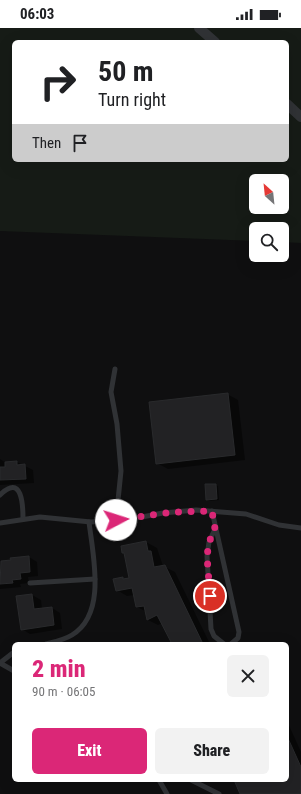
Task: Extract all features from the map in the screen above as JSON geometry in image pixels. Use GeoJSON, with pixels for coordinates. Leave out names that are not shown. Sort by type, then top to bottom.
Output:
{"type":"FeatureCollection","features":[{"type":"Feature","properties":{"kind":"street"},"geometry":{"type":"LineString","coordinates":[[199,28],[213,40]]}},
{"type":"Feature","properties":{"kind":"street"},"geometry":{"type":"LineString","coordinates":[[289,106],[301,117]]}},
{"type":"Feature","properties":{"kind":"lane"},"geometry":{"type":"LineString","coordinates":[[115,369],[111,392],[117,424],[121,471],[116,520]]}},
{"type":"Feature","properties":{"kind":"lane"},"geometry":{"type":"LineString","coordinates":[[0,494],[8,489],[15,489],[20,492],[22,496],[23,519]]}},
{"type":"Feature","properties":{"kind":"lane"},"geometry":{"type":"LineString","coordinates":[[0,524],[40,517],[89,522],[116,520],[189,510],[246,514],[279,525],[301,528]]}},
{"type":"Feature","properties":{"kind":"lane"},"geometry":{"type":"LineString","coordinates":[[212,511],[239,632],[238,638],[233,642]]}},
{"type":"Feature","properties":{"kind":"lane"},"geometry":{"type":"LineString","coordinates":[[54,642],[73,635],[84,625],[94,603],[94,579],[89,522]]}},
{"type":"Feature","properties":{"kind":"lane"},"geometry":{"type":"LineString","coordinates":[[215,529],[209,542],[207,556],[211,629],[214,636],[222,642]]}},
{"type":"Feature","properties":{"kind":"lane"},"geometry":{"type":"LineString","coordinates":[[30,583],[94,579]]}},
{"type":"Feature","properties":{"kind":"lane"},"geometry":{"type":"LineString","coordinates":[[12,654],[0,663],[12,670]]}},
{"type":"Feature","properties":{"kind":"lane"},"geometry":{"type":"LineString","coordinates":[[160,782],[168,794]]}},
{"type":"Feature","properties":{"kind":"lane"},"geometry":{"type":"LineString","coordinates":[[196,782],[220,794]]}},
{"type":"Feature","properties":{"kind":"shaded area"},"geometry":{"type":"Polygon","coordinates":[[[0,28],[301,28],[301,243],[289,242],[289,222],[249,222],[249,241],[0,231],[0,28]]]}},
{"type":"Feature","properties":{"kind":"building"},"geometry":{"type":"Polygon","coordinates":[[[228,393],[235,455],[156,464],[149,402],[228,393]]]}},
{"type":"Feature","properties":{"kind":"building"},"geometry":{"type":"Polygon","coordinates":[[[17,461],[17,465],[25,464],[26,479],[0,480],[0,467],[5,467],[5,462],[17,461]]]}},
{"type":"Feature","properties":{"kind":"building"},"geometry":{"type":"Polygon","coordinates":[[[205,484],[216,484],[217,499],[206,500],[205,484]]]}},
{"type":"Feature","properties":{"kind":"building"},"geometry":{"type":"Polygon","coordinates":[[[146,541],[148,551],[151,551],[154,567],[165,565],[202,642],[171,642],[157,615],[147,620],[144,606],[136,607],[132,588],[116,591],[113,579],[123,577],[123,579],[129,578],[124,553],[122,553],[121,546],[146,541]]]}},
{"type":"Feature","properties":{"kind":"building"},"geometry":{"type":"Polygon","coordinates":[[[29,556],[30,572],[20,573],[21,579],[12,580],[13,583],[0,584],[1,561],[11,560],[10,558],[29,556]]]}},
{"type":"Feature","properties":{"kind":"building"},"geometry":{"type":"Polygon","coordinates":[[[32,594],[34,609],[52,607],[54,625],[21,630],[16,596],[32,594]]]}},
{"type":"Feature","properties":{"kind":"building"},"geometry":{"type":"Polygon","coordinates":[[[289,740],[301,767],[301,794],[240,794],[235,782],[289,782],[289,740]]]}},
{"type":"Feature","properties":{"kind":"route"},"geometry":{"type":"LineString","coordinates":[[116,520],[132,520],[163,513],[196,510],[212,511],[215,529],[209,542],[207,556],[210,596]]}}]}
